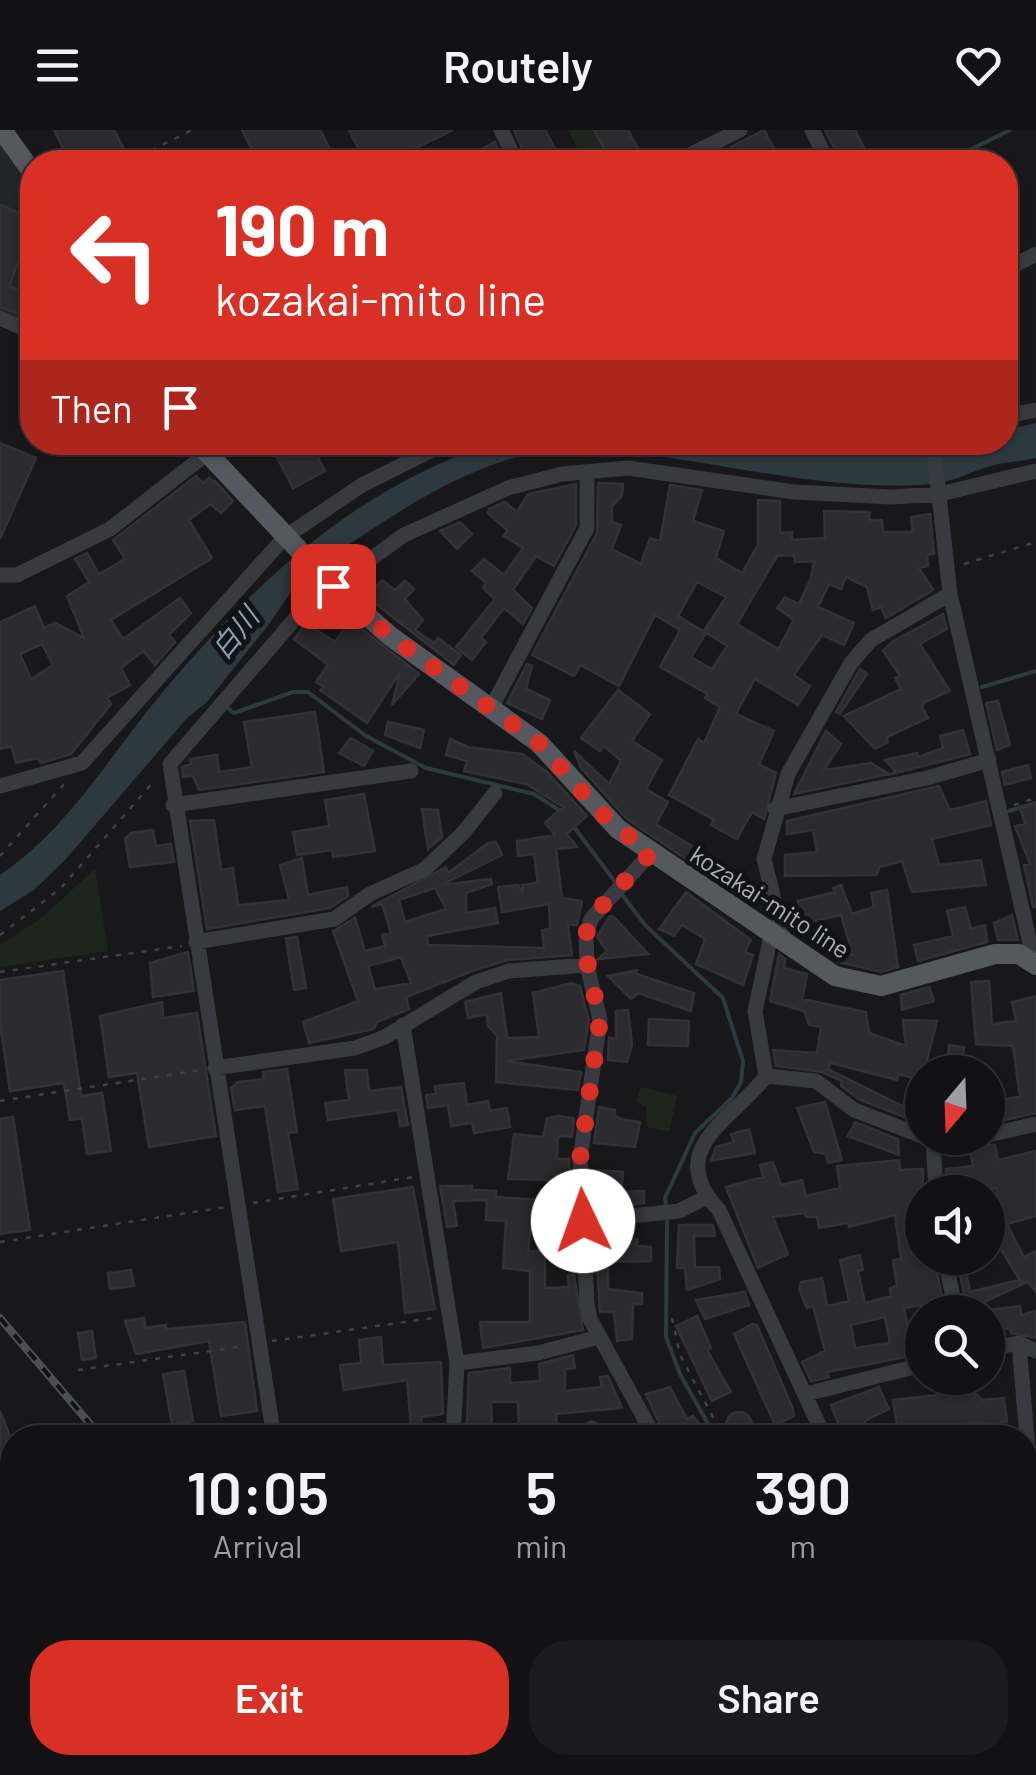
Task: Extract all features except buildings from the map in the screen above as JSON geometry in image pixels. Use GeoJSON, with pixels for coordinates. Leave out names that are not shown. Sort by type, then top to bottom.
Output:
{"type":"FeatureCollection","features":[{"type":"Feature","properties":{"kind":"main road"},"geometry":{"type":"LineString","coordinates":[[2,130],[20,155]]}},
{"type":"Feature","properties":{"kind":"main road"},"geometry":{"type":"LineString","coordinates":[[207,455],[288,540]]}},
{"type":"Feature","properties":{"kind":"main road","name":"kozakai-mito line"},"geometry":{"type":"LineString","coordinates":[[288,540],[390,636],[539,743],[609,820],[650,854],[836,976],[861,985],[881,986],[995,954],[1019,954],[1035,963]]}},
{"type":"Feature","properties":{"kind":"street"},"geometry":{"type":"LineString","coordinates":[[699,150],[740,130]]}},
{"type":"Feature","properties":{"kind":"street"},"geometry":{"type":"LineString","coordinates":[[0,576],[16,575],[110,528],[194,455]]}},
{"type":"Feature","properties":{"kind":"street"},"geometry":{"type":"LineString","coordinates":[[0,786],[82,762],[288,540],[362,485],[422,455]]}},
{"type":"Feature","properties":{"kind":"street"},"geometry":{"type":"LineString","coordinates":[[934,455],[950,594],[1035,963]]}},
{"type":"Feature","properties":{"kind":"street"},"geometry":{"type":"LineString","coordinates":[[272,1425],[173,805],[170,764],[306,606],[331,583],[404,534],[457,507],[508,488],[628,468],[842,496],[938,490],[1036,471]]}},
{"type":"Feature","properties":{"kind":"street"},"geometry":{"type":"LineString","coordinates":[[491,708],[588,528],[587,472]]}},
{"type":"Feature","properties":{"kind":"street"},"geometry":{"type":"LineString","coordinates":[[766,1076],[755,1011],[778,936],[764,859],[788,774],[851,663],[871,640],[950,594]]}},
{"type":"Feature","properties":{"kind":"street"},"geometry":{"type":"LineString","coordinates":[[776,809],[927,778],[989,760]]}},
{"type":"Feature","properties":{"kind":"street"},"geometry":{"type":"LineString","coordinates":[[173,805],[411,772]]}},
{"type":"Feature","properties":{"kind":"street"},"geometry":{"type":"LineString","coordinates":[[196,942],[334,919],[370,894],[425,870],[464,833],[496,793]]}},
{"type":"Feature","properties":{"kind":"street"},"geometry":{"type":"LineString","coordinates":[[648,1425],[599,1338],[586,1304],[580,1159],[600,1035],[588,966],[590,919],[650,854]]}},
{"type":"Feature","properties":{"kind":"street"},"geometry":{"type":"LineString","coordinates":[[215,1068],[356,1048],[403,1025],[441,999],[508,972],[588,966]]}},
{"type":"Feature","properties":{"kind":"street"},"geometry":{"type":"LineString","coordinates":[[403,1025],[457,1363],[454,1425]]}},
{"type":"Feature","properties":{"kind":"street"},"geometry":{"type":"LineString","coordinates":[[766,1076],[816,1081],[854,1110],[905,1129]]}},
{"type":"Feature","properties":{"kind":"street"},"geometry":{"type":"LineString","coordinates":[[766,1076],[700,1147],[698,1159],[707,1197],[720,1210],[819,1425]]}},
{"type":"Feature","properties":{"kind":"street"},"geometry":{"type":"LineString","coordinates":[[1005,1131],[1036,1124]]}},
{"type":"Feature","properties":{"kind":"street"},"geometry":{"type":"LineString","coordinates":[[583,1221],[679,1210],[707,1197]]}},
{"type":"Feature","properties":{"kind":"street"},"geometry":{"type":"LineString","coordinates":[[457,1363],[538,1354],[599,1338]]}},
{"type":"Feature","properties":{"kind":"street"},"geometry":{"type":"LineString","coordinates":[[1019,1343],[1026,1425]]}},
{"type":"Feature","properties":{"kind":"street"},"geometry":{"type":"LineString","coordinates":[[1005,1346],[1019,1343],[1036,1351]]}},
{"type":"Feature","properties":{"kind":"street"},"geometry":{"type":"LineString","coordinates":[[806,1394],[905,1369]]}},
{"type":"Feature","properties":{"kind":"path"},"geometry":{"type":"LineString","coordinates":[[152,150],[192,130]]}},
{"type":"Feature","properties":{"kind":"path"},"geometry":{"type":"LineString","coordinates":[[948,568],[1036,542]]}},
{"type":"Feature","properties":{"kind":"path"},"geometry":{"type":"LineString","coordinates":[[0,856],[82,762]]}},
{"type":"Feature","properties":{"kind":"path"},"geometry":{"type":"LineString","coordinates":[[0,935],[62,888],[170,764]]}},
{"type":"Feature","properties":{"kind":"path"},"geometry":{"type":"LineString","coordinates":[[1000,809],[1036,798]]}},
{"type":"Feature","properties":{"kind":"path"},"geometry":{"type":"LineString","coordinates":[[0,972],[196,942]]}},
{"type":"Feature","properties":{"kind":"path"},"geometry":{"type":"LineString","coordinates":[[0,1101],[215,1068]]}},
{"type":"Feature","properties":{"kind":"path"},"geometry":{"type":"LineString","coordinates":[[0,1242],[426,1175]]}},
{"type":"Feature","properties":{"kind":"path"},"geometry":{"type":"LineString","coordinates":[[672,1318],[680,1355],[717,1425]]}},
{"type":"Feature","properties":{"kind":"shaded area"},"geometry":{"type":"Polygon","coordinates":[[[568,130],[593,130],[603,150],[578,150],[568,130]]]}},
{"type":"Feature","properties":{"kind":"shaded area"},"geometry":{"type":"Polygon","coordinates":[[[0,145],[20,174],[20,323],[0,314],[0,145]]]}},
{"type":"Feature","properties":{"kind":"shaded area"},"geometry":{"type":"Polygon","coordinates":[[[95,869],[108,951],[0,967],[0,945],[40,919],[95,869]]]}},
{"type":"Feature","properties":{"kind":"shaded area"},"geometry":{"type":"Polygon","coordinates":[[[641,1087],[677,1096],[669,1132],[647,1127],[646,1107],[636,1102],[641,1087]]]}},
{"type":"Feature","properties":{"kind":"water"},"geometry":{"type":"Polygon","coordinates":[[[1036,423],[1036,458],[998,464],[933,484],[861,485],[651,455],[1018,455],[1018,427],[1036,423]]]}},
{"type":"Feature","properties":{"kind":"water","name":"白川"},"geometry":{"type":"Polygon","coordinates":[[[461,455],[525,455],[484,468],[428,495],[342,549],[332,546],[317,553],[270,623],[206,703],[188,717],[66,859],[34,890],[0,911],[0,875],[68,813],[162,693],[233,614],[271,577],[352,513],[461,455]]]}},
{"type":"Feature","properties":{"kind":"waterway"},"geometry":{"type":"LineString","coordinates":[[969,150],[1010,130]]}},
{"type":"Feature","properties":{"kind":"waterway"},"geometry":{"type":"LineString","coordinates":[[982,687],[1036,671]]}},
{"type":"Feature","properties":{"kind":"waterway"},"geometry":{"type":"LineString","coordinates":[[229,709],[234,713],[293,692],[308,692],[366,736],[426,768],[534,794],[562,812]]}},
{"type":"Feature","properties":{"kind":"waterway"},"geometry":{"type":"LineString","coordinates":[[1009,811],[1036,803]]}},
{"type":"Feature","properties":{"kind":"waterway"},"geometry":{"type":"LineString","coordinates":[[574,827],[616,883]]}},
{"type":"Feature","properties":{"kind":"waterway"},"geometry":{"type":"LineString","coordinates":[[620,892],[645,925],[723,998],[743,1061],[741,1082],[732,1098],[695,1133],[665,1198],[666,1205]]}},
{"type":"Feature","properties":{"kind":"waterway"},"geometry":{"type":"LineString","coordinates":[[667,1215],[666,1337],[680,1374],[709,1425]]}},
{"type":"Feature","properties":{"kind":"railway"},"geometry":{"type":"LineString","coordinates":[[0,1318],[91,1425]]}},
{"type":"Feature","properties":{"kind":"route"},"geometry":{"type":"LineString","coordinates":[[333,586],[390,636],[539,743],[568,770],[600,812],[650,854],[590,919],[586,935],[600,1035],[580,1159],[583,1221]]}}]}
